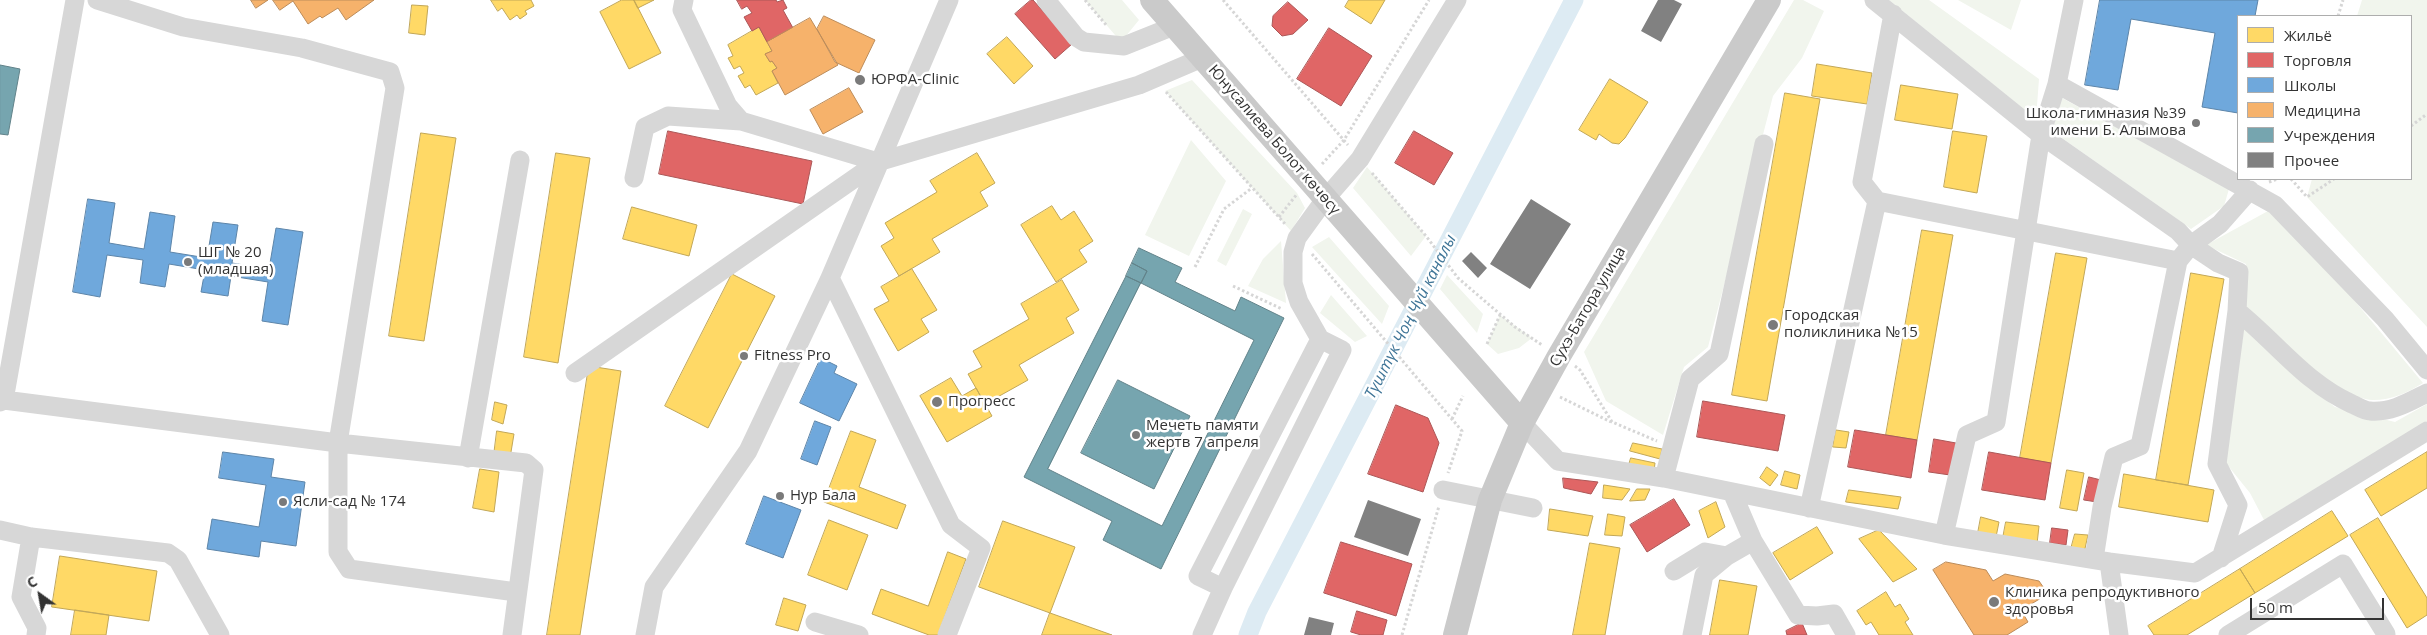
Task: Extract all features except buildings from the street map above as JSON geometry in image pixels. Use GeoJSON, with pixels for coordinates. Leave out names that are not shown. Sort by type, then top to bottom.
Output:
{"type":"FeatureCollection","features":[{"type":"Feature","properties":{"kind":"main road","name":"Юнусалиева Болот көчөсү"},"geometry":{"type":"LineString","coordinates":[[1152,0],[1522,423]]}},
{"type":"Feature","properties":{"kind":"main road","name":"Сухэ-Батора улица"},"geometry":{"type":"LineString","coordinates":[[1455,635],[1490,500],[1522,423],[1559,356],[1769,0]]}},
{"type":"Feature","properties":{"kind":"street"},"geometry":{"type":"LineString","coordinates":[[75,0],[2,401],[338,443],[526,463],[534,470],[516,592],[512,635]]}},
{"type":"Feature","properties":{"kind":"street"},"geometry":{"type":"LineString","coordinates":[[97,0],[183,27],[302,48],[390,72],[395,88],[338,443],[338,552],[349,568],[516,592]]}},
{"type":"Feature","properties":{"kind":"street"},"geometry":{"type":"LineString","coordinates":[[684,0],[682,10],[728,106],[741,121]]}},
{"type":"Feature","properties":{"kind":"street"},"geometry":{"type":"LineString","coordinates":[[645,635],[654,588],[748,451],[830,278],[878,162],[949,0]]}},
{"type":"Feature","properties":{"kind":"street"},"geometry":{"type":"LineString","coordinates":[[1046,0],[1076,37],[1084,42],[1124,46],[1174,26]]}},
{"type":"Feature","properties":{"kind":"street"},"geometry":{"type":"LineString","coordinates":[[1202,635],[1223,588],[1342,350],[1320,339],[1299,302],[1293,283],[1293,252],[1297,238],[1326,198],[1360,159],[1457,0]]}},
{"type":"Feature","properties":{"kind":"street"},"geometry":{"type":"LineString","coordinates":[[1874,0],[2041,135],[2178,231],[2191,245],[2218,263],[2239,272],[2237,311],[2224,395],[2217,464],[2238,504],[2222,558]]}},
{"type":"Feature","properties":{"kind":"street"},"geometry":{"type":"LineString","coordinates":[[1944,535],[1967,435],[1996,422],[2041,135],[2057,84],[2074,0]]}},
{"type":"Feature","properties":{"kind":"street"},"geometry":{"type":"LineString","coordinates":[[1893,14],[1862,182],[1876,201],[2178,261]]}},
{"type":"Feature","properties":{"kind":"street"},"geometry":{"type":"LineString","coordinates":[[575,373],[878,162],[1139,86],[1202,58]]}},
{"type":"Feature","properties":{"kind":"street"},"geometry":{"type":"LineString","coordinates":[[2057,84],[2275,205],[2385,319],[2427,370]]}},
{"type":"Feature","properties":{"kind":"street"},"geometry":{"type":"LineString","coordinates":[[634,178],[645,127],[668,116],[741,121],[878,162]]}},
{"type":"Feature","properties":{"kind":"street"},"geometry":{"type":"LineString","coordinates":[[1664,478],[1690,379],[1718,354],[1764,144]]}},
{"type":"Feature","properties":{"kind":"street"},"geometry":{"type":"LineString","coordinates":[[468,458],[520,160]]}},
{"type":"Feature","properties":{"kind":"street"},"geometry":{"type":"LineString","coordinates":[[2120,635],[2102,560],[2102,507],[2114,457],[2140,446],[2178,261],[2191,245],[2220,224],[2250,190]]}},
{"type":"Feature","properties":{"kind":"street"},"geometry":{"type":"LineString","coordinates":[[1810,508],[1876,201]]}},
{"type":"Feature","properties":{"kind":"street"},"geometry":{"type":"LineString","coordinates":[[830,278],[951,525],[981,548],[948,635]]}},
{"type":"Feature","properties":{"kind":"street"},"geometry":{"type":"LineString","coordinates":[[2237,311],[2265,334],[2296,367],[2333,395],[2369,411],[2398,408],[2427,393]]}},
{"type":"Feature","properties":{"kind":"street"},"geometry":{"type":"LineString","coordinates":[[1223,588],[1198,576],[1320,339]]}},
{"type":"Feature","properties":{"kind":"street"},"geometry":{"type":"LineString","coordinates":[[1522,423],[1558,461],[1664,478],[1944,535],[2194,573],[2222,558],[2427,431]]}},
{"type":"Feature","properties":{"kind":"street"},"geometry":{"type":"LineString","coordinates":[[1443,490],[1533,508]]}},
{"type":"Feature","properties":{"kind":"street"},"geometry":{"type":"LineString","coordinates":[[1732,492],[1753,541],[1798,615],[1817,616],[1834,614],[1846,635]]}},
{"type":"Feature","properties":{"kind":"street"},"geometry":{"type":"LineString","coordinates":[[0,530],[31,537],[168,553],[178,560],[220,635]]}},
{"type":"Feature","properties":{"kind":"street"},"geometry":{"type":"LineString","coordinates":[[31,537],[21,598],[37,628],[36,635]]}},
{"type":"Feature","properties":{"kind":"street"},"geometry":{"type":"LineString","coordinates":[[1692,635],[1704,575],[1727,556],[1753,541]]}},
{"type":"Feature","properties":{"kind":"street"},"geometry":{"type":"LineString","coordinates":[[1674,571],[1705,552],[1727,556]]}},
{"type":"Feature","properties":{"kind":"street"},"geometry":{"type":"LineString","coordinates":[[2228,635],[2343,564],[2386,634]]}},
{"type":"Feature","properties":{"kind":"street"},"geometry":{"type":"LineString","coordinates":[[815,622],[859,635]]}},
{"type":"Feature","properties":{"kind":"path"},"geometry":{"type":"LineString","coordinates":[[1084,0],[1124,46]]}},
{"type":"Feature","properties":{"kind":"path"},"geometry":{"type":"LineString","coordinates":[[1223,0],[1426,236],[1458,278],[1515,327],[1580,370],[1612,422]]}},
{"type":"Feature","properties":{"kind":"path"},"geometry":{"type":"LineString","coordinates":[[1318,168],[1344,140],[1429,0]]}},
{"type":"Feature","properties":{"kind":"path"},"geometry":{"type":"LineString","coordinates":[[2338,15],[2343,0]]}},
{"type":"Feature","properties":{"kind":"path"},"geometry":{"type":"LineString","coordinates":[[1154,79],[1291,231]]}},
{"type":"Feature","properties":{"kind":"path"},"geometry":{"type":"LineString","coordinates":[[2412,125],[2427,114]]}},
{"type":"Feature","properties":{"kind":"path"},"geometry":{"type":"LineString","coordinates":[[2292,180],[2307,197],[2332,180]]}},
{"type":"Feature","properties":{"kind":"path"},"geometry":{"type":"LineString","coordinates":[[1195,267],[1224,209],[1252,188]]}},
{"type":"Feature","properties":{"kind":"path"},"geometry":{"type":"LineString","coordinates":[[1278,217],[1300,189]]}},
{"type":"Feature","properties":{"kind":"path"},"geometry":{"type":"LineString","coordinates":[[1306,249],[1402,358],[1462,431],[1443,490],[1402,635]]}},
{"type":"Feature","properties":{"kind":"path"},"geometry":{"type":"LineString","coordinates":[[1233,286],[1309,322]]}},
{"type":"Feature","properties":{"kind":"path"},"geometry":{"type":"LineString","coordinates":[[1487,344],[1500,315]]}},
{"type":"Feature","properties":{"kind":"path"},"geometry":{"type":"LineString","coordinates":[[1452,419],[1462,396]]}},
{"type":"Feature","properties":{"kind":"path"},"geometry":{"type":"LineString","coordinates":[[1560,397],[1612,422],[1672,447]]}},
{"type":"Feature","properties":{"kind":"shaded area"},"geometry":{"type":"Polygon","coordinates":[[[1085,0],[1122,0],[1139,20],[1121,42],[1085,0]]]}},
{"type":"Feature","properties":{"kind":"shaded area"},"geometry":{"type":"Polygon","coordinates":[[[1794,0],[1803,0],[1824,11],[1802,58],[1773,96],[1708,347],[1684,367],[1663,435],[1606,401],[1584,352],[1794,0]]]}},
{"type":"Feature","properties":{"kind":"shaded area"},"geometry":{"type":"Polygon","coordinates":[[[1889,0],[1929,0],[2039,79],[2036,119],[1889,0]]]}},
{"type":"Feature","properties":{"kind":"shaded area"},"geometry":{"type":"Polygon","coordinates":[[[1958,0],[2021,0],[2011,30],[1958,0]]]}},
{"type":"Feature","properties":{"kind":"shaded area"},"geometry":{"type":"Polygon","coordinates":[[[2362,0],[2427,0],[2427,327],[2307,197],[2312,180],[2412,180],[2412,15],[2357,15],[2362,0]]]}},
{"type":"Feature","properties":{"kind":"shaded area"},"geometry":{"type":"Polygon","coordinates":[[[1192,80],[1297,193],[1305,208],[1291,231],[1165,91],[1192,80]]]}},
{"type":"Feature","properties":{"kind":"shaded area"},"geometry":{"type":"Polygon","coordinates":[[[2062,98],[2229,189],[2224,206],[2191,229],[2052,131],[2062,98]]]}},
{"type":"Feature","properties":{"kind":"shaded area"},"geometry":{"type":"Polygon","coordinates":[[[1191,140],[1226,181],[1189,256],[1145,235],[1191,140]]]}},
{"type":"Feature","properties":{"kind":"shaded area"},"geometry":{"type":"Polygon","coordinates":[[[1367,167],[1426,236],[1411,256],[1353,188],[1367,167]]]}},
{"type":"Feature","properties":{"kind":"shaded area"},"geometry":{"type":"Polygon","coordinates":[[[1243,209],[1252,214],[1226,266],[1217,261],[1243,209]]]}},
{"type":"Feature","properties":{"kind":"shaded area"},"geometry":{"type":"Polygon","coordinates":[[[2268,211],[2344,288],[2423,383],[2405,393],[2387,399],[2373,400],[2358,397],[2323,377],[2245,306],[2246,264],[2206,245],[2268,211]]]}},
{"type":"Feature","properties":{"kind":"shaded area"},"geometry":{"type":"Polygon","coordinates":[[[1329,237],[1389,306],[1382,324],[1312,247],[1329,237]]]}},
{"type":"Feature","properties":{"kind":"shaded area"},"geometry":{"type":"Polygon","coordinates":[[[1281,241],[1286,303],[1248,286],[1263,259],[1281,241]]]}},
{"type":"Feature","properties":{"kind":"shaded area"},"geometry":{"type":"Polygon","coordinates":[[[1447,275],[1483,314],[1477,333],[1440,289],[1447,275]]]}},
{"type":"Feature","properties":{"kind":"shaded area"},"geometry":{"type":"Polygon","coordinates":[[[1331,295],[1367,336],[1355,342],[1320,313],[1331,295]]]}},
{"type":"Feature","properties":{"kind":"shaded area"},"geometry":{"type":"Polygon","coordinates":[[[1500,315],[1532,338],[1519,348],[1498,354],[1487,344],[1500,315]]]}},
{"type":"Feature","properties":{"kind":"shaded area"},"geometry":{"type":"Polygon","coordinates":[[[2244,328],[2286,368],[2335,407],[2395,422],[2427,404],[2427,421],[2264,520],[2250,493],[2225,462],[2244,328]]]}},
{"type":"Feature","properties":{"kind":"waterway","name":"Түштүк Чоң Чүй каналы"},"geometry":{"type":"LineString","coordinates":[[1248,635],[1257,612],[1574,0]]}},
{"type":"Feature","properties":{"kind":"place","name":"ЮРФА-Clinic"},"geometry":{"type":"Point","coordinates":[860,80]}},
{"type":"Feature","properties":{"kind":"place","name":"Школа-гимназия №39 имени Б. Алымова"},"geometry":{"type":"Point","coordinates":[2196,123]}},
{"type":"Feature","properties":{"kind":"place","name":"ШГ № 20 (младшая)"},"geometry":{"type":"Point","coordinates":[188,262]}},
{"type":"Feature","properties":{"kind":"place","name":"Городская поликлиника №15"},"geometry":{"type":"Point","coordinates":[1773,325]}},
{"type":"Feature","properties":{"kind":"place","name":"Fitness Pro"},"geometry":{"type":"Point","coordinates":[744,356]}},
{"type":"Feature","properties":{"kind":"place","name":"Прогресс"},"geometry":{"type":"Point","coordinates":[937,402]}},
{"type":"Feature","properties":{"kind":"place","name":"Мечеть памяти жертв 7 апреля"},"geometry":{"type":"Point","coordinates":[1136,435]}},
{"type":"Feature","properties":{"kind":"place","name":"Нур Бала"},"geometry":{"type":"Point","coordinates":[780,496]}},
{"type":"Feature","properties":{"kind":"place","name":"Ясли-сад № 174"},"geometry":{"type":"Point","coordinates":[283,502]}},
{"type":"Feature","properties":{"kind":"place","name":"Клиника репродуктивного здоровья"},"geometry":{"type":"Point","coordinates":[1994,602]}}]}
